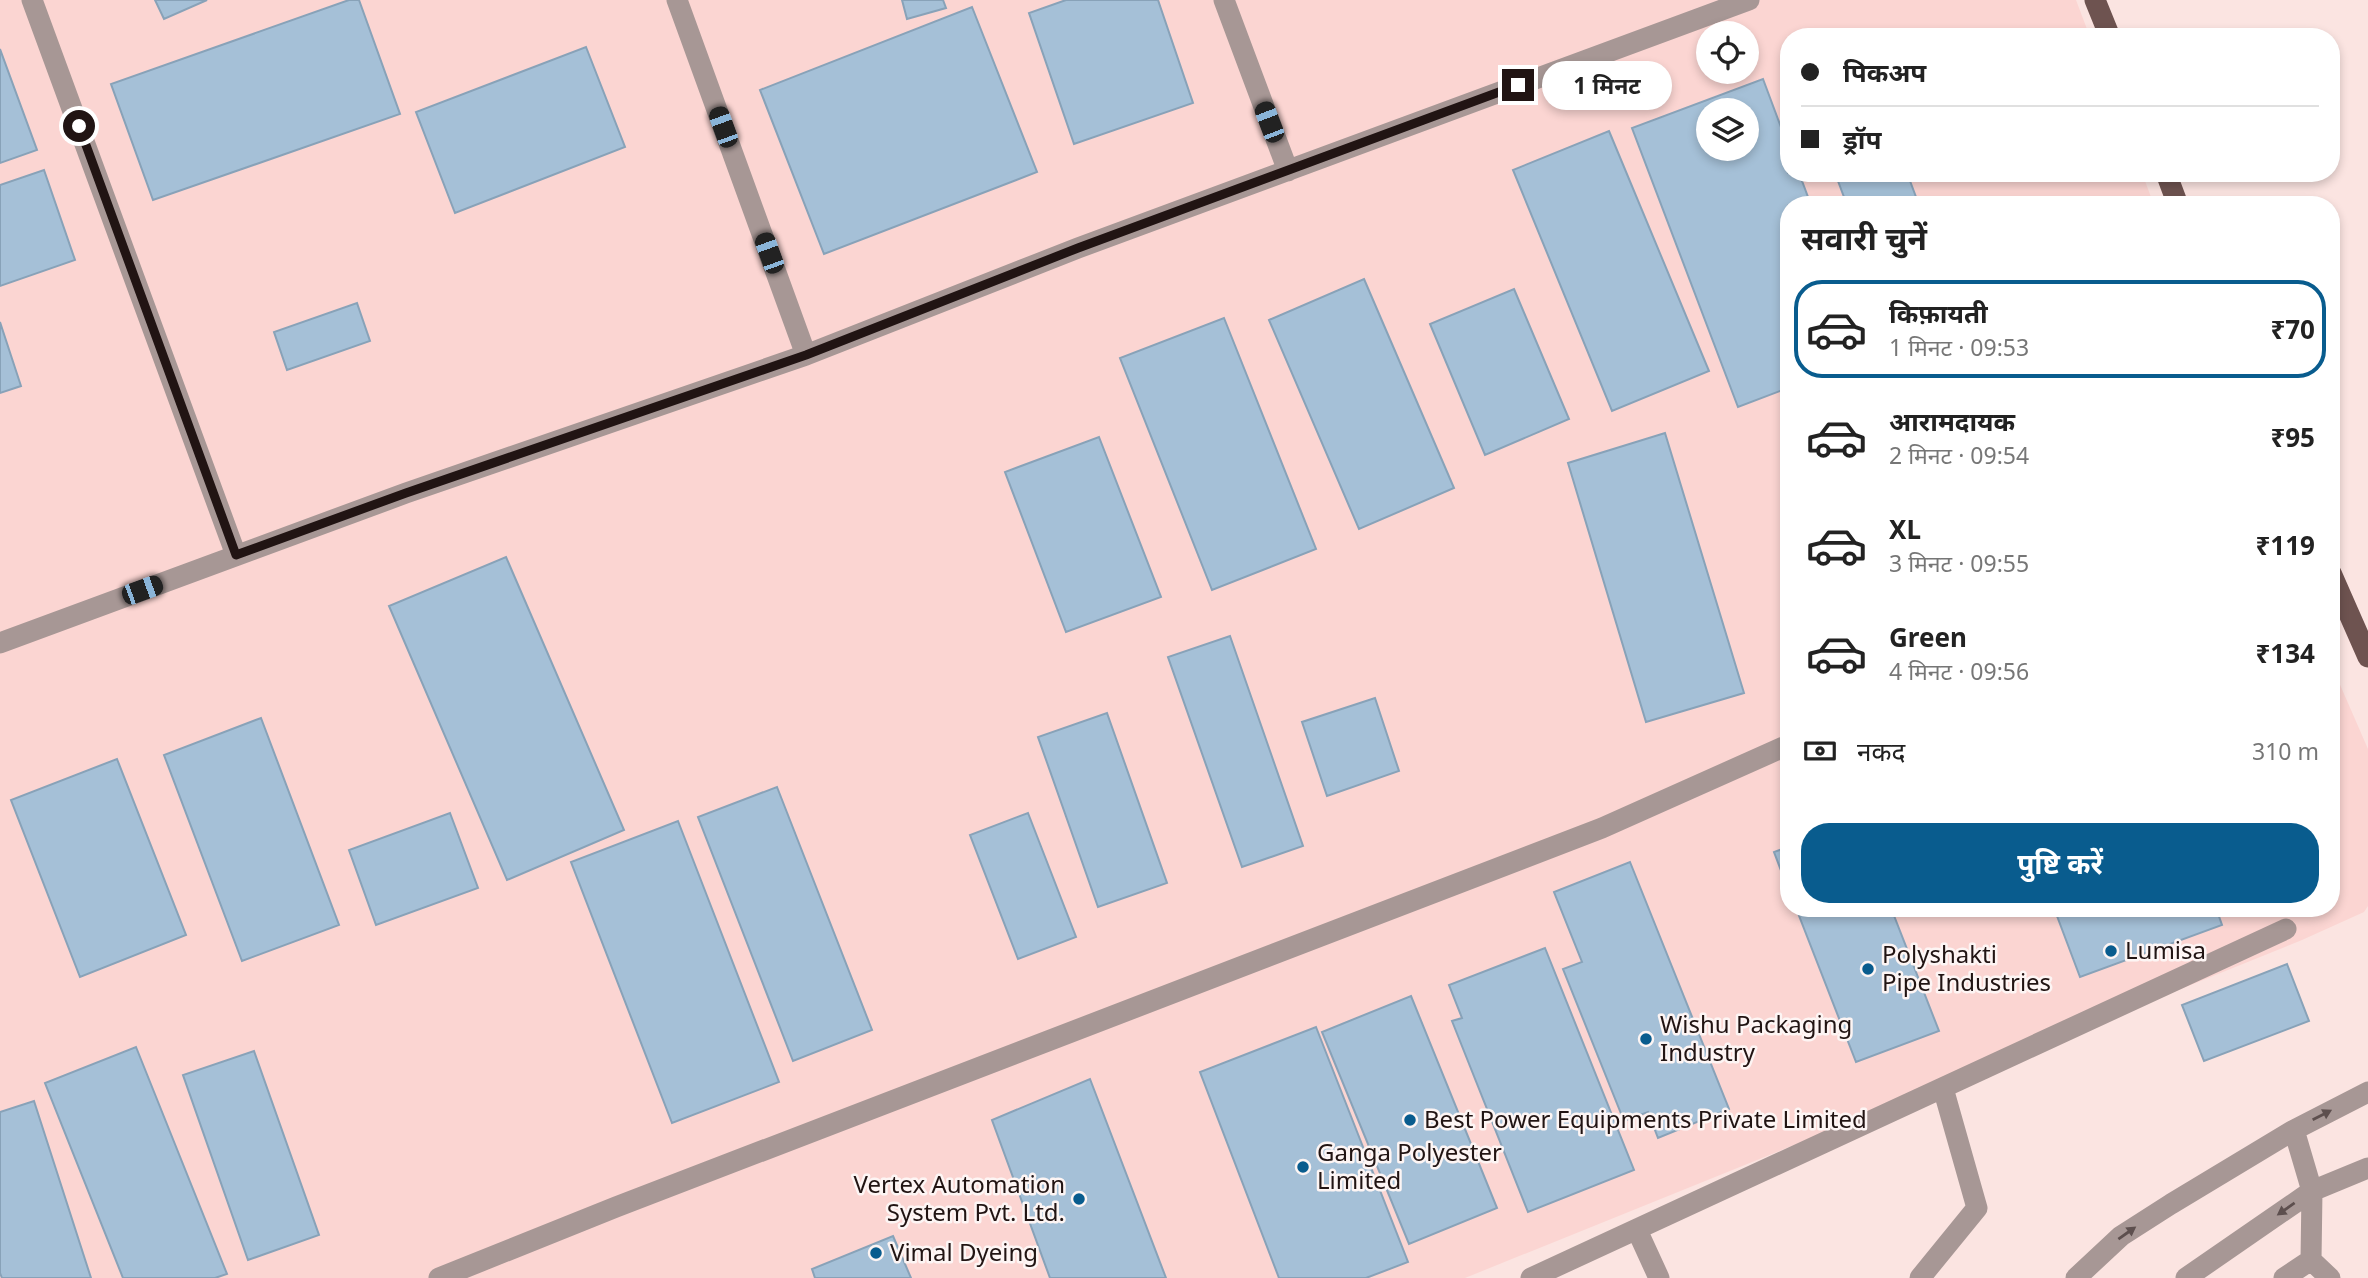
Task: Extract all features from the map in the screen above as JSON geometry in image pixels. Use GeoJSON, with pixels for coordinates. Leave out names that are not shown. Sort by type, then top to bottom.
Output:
{"type":"FeatureCollection","features":[{"type":"Feature","properties":{"kind":"main road"},"geometry":{"type":"LineString","coordinates":[[2095,0],[2106,28]]}},
{"type":"Feature","properties":{"kind":"main road"},"geometry":{"type":"LineString","coordinates":[[2340,593],[2368,657]]}},
{"type":"Feature","properties":{"kind":"street"},"geometry":{"type":"LineString","coordinates":[[32,0],[236,555]]}},
{"type":"Feature","properties":{"kind":"street"},"geometry":{"type":"LineString","coordinates":[[677,0],[806,355]]}},
{"type":"Feature","properties":{"kind":"street"},"geometry":{"type":"LineString","coordinates":[[1224,0],[1288,171]]}},
{"type":"Feature","properties":{"kind":"street"},"geometry":{"type":"LineString","coordinates":[[0,643],[406,493],[806,355],[1078,248],[1749,0]]}},
{"type":"Feature","properties":{"kind":"street"},"geometry":{"type":"LineString","coordinates":[[439,1278],[616,1207],[1602,828],[1780,749]]}},
{"type":"Feature","properties":{"kind":"street"},"geometry":{"type":"LineString","coordinates":[[1531,1278],[2286,929]]}},
{"type":"Feature","properties":{"kind":"street"},"geometry":{"type":"LineString","coordinates":[[1920,1278],[1977,1208],[1943,1088]]}},
{"type":"Feature","properties":{"kind":"street"},"geometry":{"type":"LineString","coordinates":[[2076,1278],[2121,1236],[2294,1130],[2368,1092]]}},
{"type":"Feature","properties":{"kind":"street"},"geometry":{"type":"LineString","coordinates":[[2294,1130],[2312,1191],[2311,1260],[2330,1278]]}},
{"type":"Feature","properties":{"kind":"street"},"geometry":{"type":"LineString","coordinates":[[2186,1278],[2312,1191],[2368,1168]]}},
{"type":"Feature","properties":{"kind":"street"},"geometry":{"type":"LineString","coordinates":[[1637,1230],[1659,1278]]}},
{"type":"Feature","properties":{"kind":"street"},"geometry":{"type":"LineString","coordinates":[[2284,1278],[2311,1260]]}},
{"type":"Feature","properties":{"kind":"shaded area"},"geometry":{"type":"Polygon","coordinates":[[[0,0],[2076,0],[2087,28],[1780,28],[1780,182],[2145,182],[2151,196],[1780,196],[1780,917],[2340,917],[2340,685],[2368,749],[2368,906],[2364,912],[2302,940],[1465,1278],[0,1278],[0,0]]]}},
{"type":"Feature","properties":{"kind":"building"},"geometry":{"type":"Polygon","coordinates":[[[155,0],[207,0],[164,19],[155,0]]]}},
{"type":"Feature","properties":{"kind":"building"},"geometry":{"type":"Polygon","coordinates":[[[349,0],[359,0],[400,114],[153,200],[111,84],[349,0]]]}},
{"type":"Feature","properties":{"kind":"building"},"geometry":{"type":"Polygon","coordinates":[[[902,0],[943,0],[946,8],[907,19],[902,0]]]}},
{"type":"Feature","properties":{"kind":"building"},"geometry":{"type":"Polygon","coordinates":[[[1066,0],[1158,0],[1193,103],[1074,144],[1029,13],[1066,0]]]}},
{"type":"Feature","properties":{"kind":"building"},"geometry":{"type":"Polygon","coordinates":[[[972,7],[1037,172],[824,254],[760,90],[972,7]]]}},
{"type":"Feature","properties":{"kind":"building"},"geometry":{"type":"Polygon","coordinates":[[[586,47],[625,147],[455,213],[416,112],[586,47]]]}},
{"type":"Feature","properties":{"kind":"building"},"geometry":{"type":"Polygon","coordinates":[[[0,49],[37,150],[0,163],[0,49]]]}},
{"type":"Feature","properties":{"kind":"building"},"geometry":{"type":"Polygon","coordinates":[[[1763,79],[1780,125],[1780,182],[1802,182],[1808,196],[1780,196],[1780,391],[1738,407],[1632,128],[1696,104],[1696,161],[1759,161],[1759,98],[1712,98],[1750,84],[1759,84],[1759,80],[1763,79]]]}},
{"type":"Feature","properties":{"kind":"building"},"geometry":{"type":"Polygon","coordinates":[[[1609,131],[1709,371],[1612,411],[1513,170],[1609,131]]]}},
{"type":"Feature","properties":{"kind":"building"},"geometry":{"type":"Polygon","coordinates":[[[44,170],[75,260],[0,286],[0,185],[44,170]]]}},
{"type":"Feature","properties":{"kind":"building"},"geometry":{"type":"Polygon","coordinates":[[[1838,182],[1910,182],[1916,196],[1844,196],[1838,182]]]}},
{"type":"Feature","properties":{"kind":"building"},"geometry":{"type":"Polygon","coordinates":[[[1364,279],[1454,488],[1359,529],[1269,320],[1364,279]]]}},
{"type":"Feature","properties":{"kind":"building"},"geometry":{"type":"Polygon","coordinates":[[[1514,289],[1569,419],[1485,455],[1430,324],[1514,289]]]}},
{"type":"Feature","properties":{"kind":"building"},"geometry":{"type":"Polygon","coordinates":[[[357,303],[370,341],[287,370],[274,332],[357,303]]]}},
{"type":"Feature","properties":{"kind":"building"},"geometry":{"type":"Polygon","coordinates":[[[1224,318],[1316,549],[1212,590],[1120,358],[1224,318]]]}},
{"type":"Feature","properties":{"kind":"building"},"geometry":{"type":"Polygon","coordinates":[[[0,322],[21,386],[0,393],[0,322]]]}},
{"type":"Feature","properties":{"kind":"building"},"geometry":{"type":"Polygon","coordinates":[[[1665,433],[1744,693],[1646,722],[1568,463],[1665,433]]]}},
{"type":"Feature","properties":{"kind":"building"},"geometry":{"type":"Polygon","coordinates":[[[1099,437],[1161,597],[1066,632],[1005,472],[1099,437]]]}},
{"type":"Feature","properties":{"kind":"building"},"geometry":{"type":"Polygon","coordinates":[[[506,557],[624,830],[507,880],[389,606],[506,557]]]}},
{"type":"Feature","properties":{"kind":"building"},"geometry":{"type":"Polygon","coordinates":[[[1230,636],[1303,846],[1242,867],[1168,657],[1230,636]]]}},
{"type":"Feature","properties":{"kind":"building"},"geometry":{"type":"Polygon","coordinates":[[[1375,698],[1399,771],[1327,796],[1302,722],[1375,698]]]}},
{"type":"Feature","properties":{"kind":"building"},"geometry":{"type":"Polygon","coordinates":[[[1107,713],[1167,883],[1098,907],[1038,737],[1107,713]]]}},
{"type":"Feature","properties":{"kind":"building"},"geometry":{"type":"Polygon","coordinates":[[[261,718],[339,925],[242,961],[164,755],[261,718]]]}},
{"type":"Feature","properties":{"kind":"building"},"geometry":{"type":"Polygon","coordinates":[[[117,759],[186,935],[80,977],[11,800],[117,759]]]}},
{"type":"Feature","properties":{"kind":"building"},"geometry":{"type":"Polygon","coordinates":[[[777,787],[872,1030],[793,1061],[698,817],[777,787]]]}},
{"type":"Feature","properties":{"kind":"building"},"geometry":{"type":"Polygon","coordinates":[[[450,813],[478,888],[376,925],[349,850],[450,813]]]}},
{"type":"Feature","properties":{"kind":"building"},"geometry":{"type":"Polygon","coordinates":[[[1028,813],[1076,937],[1018,959],[970,835],[1028,813]]]}},
{"type":"Feature","properties":{"kind":"building"},"geometry":{"type":"Polygon","coordinates":[[[678,821],[779,1082],[672,1123],[571,862],[678,821]]]}},
{"type":"Feature","properties":{"kind":"building"},"geometry":{"type":"Polygon","coordinates":[[[1780,850],[1780,868],[1774,852],[1780,850]]]}},
{"type":"Feature","properties":{"kind":"building","name":"Wishu Packaging Industry"},"geometry":{"type":"Polygon","coordinates":[[[1630,862],[1729,1109],[1658,1138],[1648,1112],[1624,1121],[1563,969],[1582,962],[1554,892],[1630,862]]]}},
{"type":"Feature","properties":{"kind":"building","name":"Polyshakti Pipe Industries"},"geometry":{"type":"Polygon","coordinates":[[[1800,917],[1895,917],[1939,1031],[1856,1062],[1800,917]]]}},
{"type":"Feature","properties":{"kind":"building","name":"Lumisa"},"geometry":{"type":"Polygon","coordinates":[[[2057,917],[2219,917],[2222,925],[2080,977],[2057,917]]]}},
{"type":"Feature","properties":{"kind":"building"},"geometry":{"type":"Polygon","coordinates":[[[1545,948],[1634,1170],[1528,1212],[1452,1021],[1462,1018],[1449,985],[1545,948]]]}},
{"type":"Feature","properties":{"kind":"building"},"geometry":{"type":"Polygon","coordinates":[[[2287,964],[2309,1021],[2204,1061],[2182,1005],[2287,964]]]}},
{"type":"Feature","properties":{"kind":"building","name":"Best Power Equipments Private Limited"},"geometry":{"type":"Polygon","coordinates":[[[1411,996],[1497,1208],[1409,1244],[1322,1032],[1411,996]]]}},
{"type":"Feature","properties":{"kind":"building","name":"Ganga Polyester Limited"},"geometry":{"type":"Polygon","coordinates":[[[1316,1027],[1408,1262],[1366,1278],[1279,1278],[1200,1072],[1316,1027]]]}},
{"type":"Feature","properties":{"kind":"building"},"geometry":{"type":"Polygon","coordinates":[[[136,1047],[227,1274],[215,1278],[123,1278],[45,1083],[136,1047]]]}},
{"type":"Feature","properties":{"kind":"building"},"geometry":{"type":"Polygon","coordinates":[[[254,1051],[319,1235],[248,1260],[183,1075],[254,1051]]]}},
{"type":"Feature","properties":{"kind":"building","name":"Vertex Automation System Pvt. Ltd."},"geometry":{"type":"Polygon","coordinates":[[[1090,1079],[1166,1278],[1050,1278],[992,1120],[1090,1079]]]}},
{"type":"Feature","properties":{"kind":"building"},"geometry":{"type":"Polygon","coordinates":[[[34,1101],[91,1278],[2,1278],[0,1273],[0,1112],[34,1101]]]}},
{"type":"Feature","properties":{"kind":"building","name":"Vimal Dyeing"},"geometry":{"type":"Polygon","coordinates":[[[893,1236],[911,1278],[815,1278],[812,1269],[893,1236]]]}},
{"type":"Feature","properties":{"kind":"place","name":"Lumisa"},"geometry":{"type":"Point","coordinates":[2111,951]}},
{"type":"Feature","properties":{"kind":"place","name":"Polyshakti Pipe Industries"},"geometry":{"type":"Point","coordinates":[1868,969]}},
{"type":"Feature","properties":{"kind":"place","name":"Wishu Packaging Industry"},"geometry":{"type":"Point","coordinates":[1646,1039]}},
{"type":"Feature","properties":{"kind":"place","name":"Best Power Equipments Private Limited"},"geometry":{"type":"Point","coordinates":[1410,1120]}},
{"type":"Feature","properties":{"kind":"place","name":"Ganga Polyester Limited"},"geometry":{"type":"Point","coordinates":[1303,1167]}},
{"type":"Feature","properties":{"kind":"place","name":"Vertex Automation System Pvt. Ltd."},"geometry":{"type":"Point","coordinates":[1079,1199]}},
{"type":"Feature","properties":{"kind":"place","name":"Vimal Dyeing"},"geometry":{"type":"Point","coordinates":[876,1253]}},
{"type":"Feature","properties":{"kind":"route"},"geometry":{"type":"LineString","coordinates":[[79,126],[236,555],[406,493],[806,355],[1078,248],[1518,85]]}}]}
